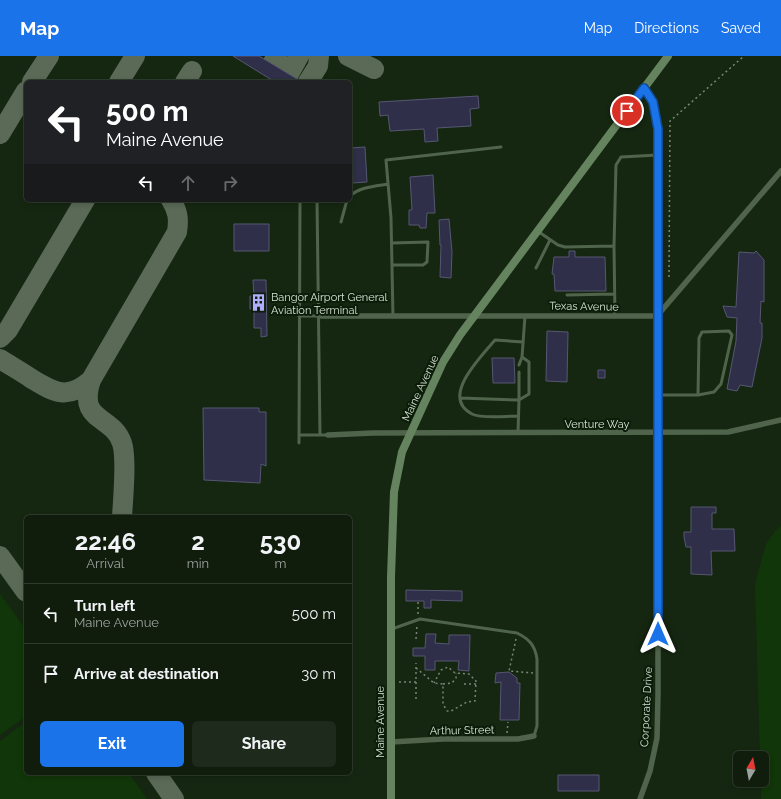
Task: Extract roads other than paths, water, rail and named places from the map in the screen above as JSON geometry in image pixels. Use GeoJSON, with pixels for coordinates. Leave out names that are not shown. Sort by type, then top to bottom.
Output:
{"type":"FeatureCollection","features":[{"type":"Feature","properties":{"kind":"main road","name":"Maine Avenue"},"geometry":{"type":"LineString","coordinates":[[391,799],[391,629],[394,492],[402,452],[412,433],[443,362],[475,315],[668,56]]}},
{"type":"Feature","properties":{"kind":"street","name":"Corporate Drive"},"geometry":{"type":"LineString","coordinates":[[640,799],[650,771],[657,738],[658,129],[653,102],[644,88]]}},
{"type":"Feature","properties":{"kind":"street"},"geometry":{"type":"LineString","coordinates":[[657,316],[781,171]]}},
{"type":"Feature","properties":{"kind":"street","name":"Texas Avenue"},"geometry":{"type":"LineString","coordinates":[[319,316],[657,316]]}},
{"type":"Feature","properties":{"kind":"street","name":"Venture Way"},"geometry":{"type":"LineString","coordinates":[[328,435],[412,433],[657,434],[728,432],[781,420]]}},
{"type":"Feature","properties":{"kind":"street","name":"Arthur Street"},"geometry":{"type":"LineString","coordinates":[[391,742],[443,739],[506,739],[534,736]]}},
{"type":"Feature","properties":{"kind":"lane"},"geometry":{"type":"LineString","coordinates":[[393,317],[392,243],[386,160],[501,147]]}},
{"type":"Feature","properties":{"kind":"lane"},"geometry":{"type":"LineString","coordinates":[[614,317],[616,165],[621,157],[658,155]]}},
{"type":"Feature","properties":{"kind":"lane"},"geometry":{"type":"LineString","coordinates":[[352,194],[373,186],[388,184]]}},
{"type":"Feature","properties":{"kind":"lane"},"geometry":{"type":"LineString","coordinates":[[299,443],[300,202]]}},
{"type":"Feature","properties":{"kind":"lane"},"geometry":{"type":"LineString","coordinates":[[317,202],[320,435]]}},
{"type":"Feature","properties":{"kind":"lane"},"geometry":{"type":"LineString","coordinates":[[341,222],[346,202]]}},
{"type":"Feature","properties":{"kind":"lane"},"geometry":{"type":"LineString","coordinates":[[537,231],[550,240],[565,247],[614,246]]}},
{"type":"Feature","properties":{"kind":"lane"},"geometry":{"type":"LineString","coordinates":[[536,268],[550,240]]}},
{"type":"Feature","properties":{"kind":"lane"},"geometry":{"type":"LineString","coordinates":[[392,243],[428,242],[427,262],[423,265],[392,265]]}},
{"type":"Feature","properties":{"kind":"lane"},"geometry":{"type":"LineString","coordinates":[[567,295],[614,294]]}},
{"type":"Feature","properties":{"kind":"lane"},"geometry":{"type":"LineString","coordinates":[[299,316],[319,316]]}},
{"type":"Feature","properties":{"kind":"lane"},"geometry":{"type":"LineString","coordinates":[[519,365],[522,357],[525,316]]}},
{"type":"Feature","properties":{"kind":"lane"},"geometry":{"type":"LineString","coordinates":[[657,396],[698,395],[714,392],[721,384],[732,335],[729,330],[702,332],[699,338],[698,395]]}},
{"type":"Feature","properties":{"kind":"lane"},"geometry":{"type":"LineString","coordinates":[[518,416],[480,416],[472,414],[463,406],[460,398],[460,388],[464,379],[495,340],[523,342]]}},
{"type":"Feature","properties":{"kind":"lane"},"geometry":{"type":"LineString","coordinates":[[460,398],[519,400],[529,394],[530,362],[522,357]]}},
{"type":"Feature","properties":{"kind":"lane"},"geometry":{"type":"LineString","coordinates":[[518,433],[519,372]]}},
{"type":"Feature","properties":{"kind":"lane"},"geometry":{"type":"LineString","coordinates":[[299,435],[328,435]]}},
{"type":"Feature","properties":{"kind":"lane"},"geometry":{"type":"LineString","coordinates":[[391,629],[420,619],[517,633],[525,637],[535,648],[537,674],[536,726],[534,736]]}},
{"type":"Feature","properties":{"kind":"place","name":"Bangor Airport General Aviation Terminal"},"geometry":{"type":"Point","coordinates":[258,303]}}]}
